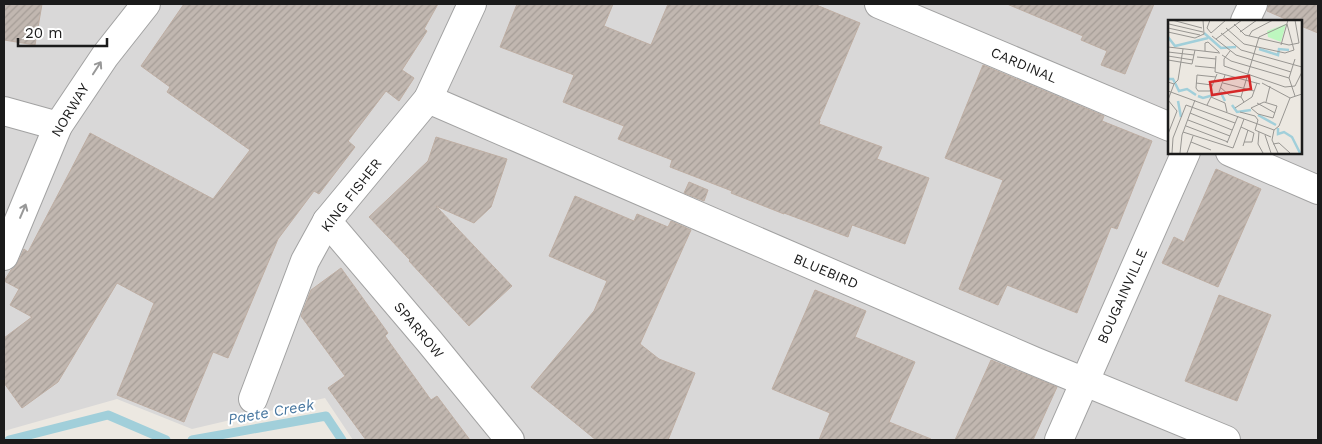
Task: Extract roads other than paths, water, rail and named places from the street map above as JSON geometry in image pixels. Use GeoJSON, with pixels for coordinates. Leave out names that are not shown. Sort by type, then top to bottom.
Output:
{"type":"FeatureCollection","features":[{"type":"Feature","properties":{"kind":"street","name":"NORWAY"},"geometry":{"type":"LineString","coordinates":[[4,256],[58,126],[105,56],[146,4]]}},
{"type":"Feature","properties":{"kind":"street","name":"KING FISHER"},"geometry":{"type":"LineString","coordinates":[[253,399],[305,261],[327,221],[428,99],[472,4]]}},
{"type":"Feature","properties":{"kind":"street","name":"CARDINAL"},"geometry":{"type":"LineString","coordinates":[[879,4],[1168,126]]}},
{"type":"Feature","properties":{"kind":"street"},"geometry":{"type":"LineString","coordinates":[[1245,20],[1253,4]]}},
{"type":"Feature","properties":{"kind":"street","name":"BLUEBIRD"},"geometry":{"type":"LineString","coordinates":[[428,99],[1084,382],[1226,440]]}},
{"type":"Feature","properties":{"kind":"street"},"geometry":{"type":"LineString","coordinates":[[4,111],[58,126]]}},
{"type":"Feature","properties":{"kind":"street","name":"BOUGAINVILLE"},"geometry":{"type":"LineString","coordinates":[[1059,440],[1185,154]]}},
{"type":"Feature","properties":{"kind":"street"},"geometry":{"type":"LineString","coordinates":[[1235,154],[1318,190]]}},
{"type":"Feature","properties":{"kind":"street","name":"SPARROW"},"geometry":{"type":"LineString","coordinates":[[327,221],[510,440]]}},
{"type":"Feature","properties":{"kind":"waterway","name":"Paete Creek"},"geometry":{"type":"LineString","coordinates":[[9,440],[108,415],[166,440]]}},
{"type":"Feature","properties":{"kind":"waterway","name":"Paete Creek"},"geometry":{"type":"LineString","coordinates":[[192,440],[326,416],[342,440]]}}]}
